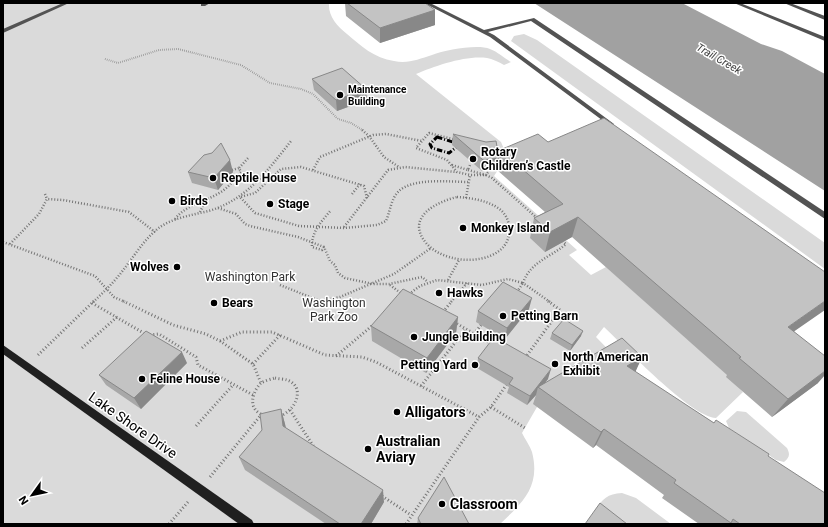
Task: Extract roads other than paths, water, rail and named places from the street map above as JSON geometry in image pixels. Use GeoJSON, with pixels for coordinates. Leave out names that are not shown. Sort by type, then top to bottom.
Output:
{"type":"FeatureCollection","features":[{"type":"Feature","properties":{"kind":"street","name":"Lake Shore Drive"},"geometry":{"type":"LineString","coordinates":[[3,349],[248,524]]}},
{"type":"Feature","properties":{"kind":"lane"},"geometry":{"type":"LineString","coordinates":[[3,31],[68,3]]}},
{"type":"Feature","properties":{"kind":"lane"},"geometry":{"type":"LineString","coordinates":[[426,3],[492,36],[621,131]]}},
{"type":"Feature","properties":{"kind":"lane"},"geometry":{"type":"LineString","coordinates":[[736,3],[825,39]]}},
{"type":"Feature","properties":{"kind":"lane"},"geometry":{"type":"LineString","coordinates":[[786,3],[825,18]]}},
{"type":"Feature","properties":{"kind":"lane"},"geometry":{"type":"LineString","coordinates":[[483,32],[532,19],[825,216]]}},
{"type":"Feature","properties":{"kind":"water","name":"Trail Creek"},"geometry":{"type":"Polygon","coordinates":[[[534,3],[682,3],[761,44],[782,51],[825,74],[825,191],[534,3]]]}},
{"type":"Feature","properties":{"kind":"railway"},"geometry":{"type":"LineString","coordinates":[[437,137],[456,143],[458,146],[449,153],[432,148],[430,144],[437,137]]}},
{"type":"Feature","properties":{"kind":"place","name":"Maintenance Building"},"geometry":{"type":"Point","coordinates":[340,95]}},
{"type":"Feature","properties":{"kind":"place","name":"Rotary Children’s Castle"},"geometry":{"type":"Point","coordinates":[473,159]}},
{"type":"Feature","properties":{"kind":"place","name":"Reptile House"},"geometry":{"type":"Point","coordinates":[213,178]}},
{"type":"Feature","properties":{"kind":"place","name":"Birds"},"geometry":{"type":"Point","coordinates":[172,201]}},
{"type":"Feature","properties":{"kind":"place","name":"Stage"},"geometry":{"type":"Point","coordinates":[270,204]}},
{"type":"Feature","properties":{"kind":"place","name":"Monkey Island"},"geometry":{"type":"Point","coordinates":[463,228]}},
{"type":"Feature","properties":{"kind":"place","name":"Wolves"},"geometry":{"type":"Point","coordinates":[177,267]}},
{"type":"Feature","properties":{"kind":"place","name":"Hawks"},"geometry":{"type":"Point","coordinates":[439,293]}},
{"type":"Feature","properties":{"kind":"place","name":"Bears"},"geometry":{"type":"Point","coordinates":[214,303]}},
{"type":"Feature","properties":{"kind":"place","name":"Petting Barn"},"geometry":{"type":"Point","coordinates":[503,316]}},
{"type":"Feature","properties":{"kind":"place","name":"Jungle Building"},"geometry":{"type":"Point","coordinates":[414,337]}},
{"type":"Feature","properties":{"kind":"place","name":"North American Exhibit"},"geometry":{"type":"Point","coordinates":[555,364]}},
{"type":"Feature","properties":{"kind":"place","name":"Petting Yard"},"geometry":{"type":"Point","coordinates":[475,365]}},
{"type":"Feature","properties":{"kind":"place","name":"Feline House"},"geometry":{"type":"Point","coordinates":[142,379]}},
{"type":"Feature","properties":{"kind":"place","name":"Alligators"},"geometry":{"type":"Point","coordinates":[397,412]}},
{"type":"Feature","properties":{"kind":"place","name":"Australian Aviary"},"geometry":{"type":"Point","coordinates":[368,449]}},
{"type":"Feature","properties":{"kind":"place","name":"Classroom"},"geometry":{"type":"Point","coordinates":[442,504]}},
{"type":"Feature","properties":{"kind":"park label","name":"Washington Park"},"geometry":{"type":"Point","coordinates":[250,277]}},
{"type":"Feature","properties":{"kind":"park label","name":"Washington Park Zoo"},"geometry":{"type":"Point","coordinates":[334,310]}}]}
